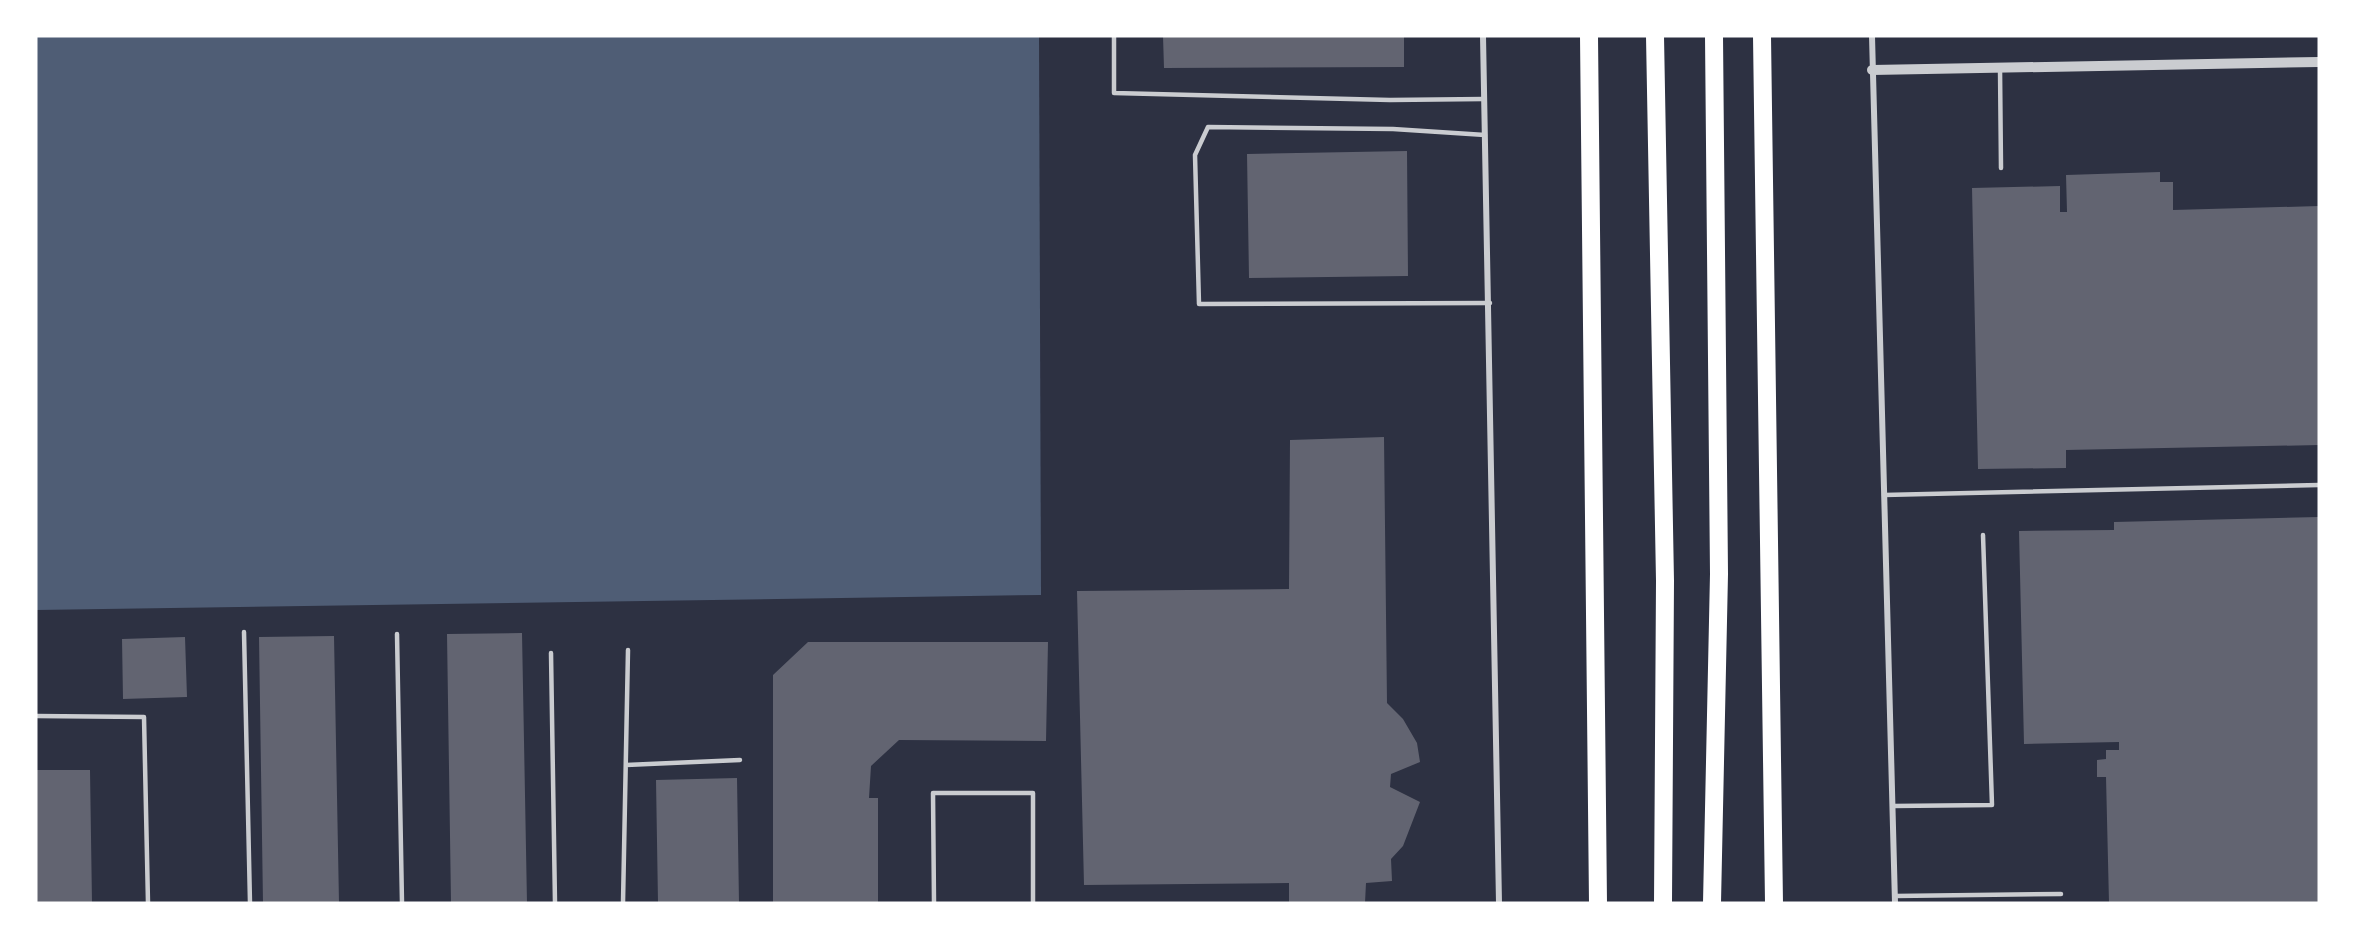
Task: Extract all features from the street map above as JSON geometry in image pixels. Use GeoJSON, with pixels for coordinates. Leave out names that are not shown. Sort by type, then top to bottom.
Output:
{"type":"FeatureCollection","features":[{"type":"Feature","properties":{"kind":"highway"},"geometry":{"type":"LineString","coordinates":[[1590,36],[1598,903]]}},
{"type":"Feature","properties":{"kind":"highway"},"geometry":{"type":"LineString","coordinates":[[1655,36],[1665,581],[1663,903]]}},
{"type":"Feature","properties":{"kind":"highway"},"geometry":{"type":"LineString","coordinates":[[1712,903],[1719,574],[1714,36]]}},
{"type":"Feature","properties":{"kind":"highway"},"geometry":{"type":"LineString","coordinates":[[1762,36],[1774,903]]}},
{"type":"Feature","properties":{"kind":"street"},"geometry":{"type":"LineString","coordinates":[[1484,36],[1499,903]]}},
{"type":"Feature","properties":{"kind":"street"},"geometry":{"type":"LineString","coordinates":[[1872,36],[1895,899]]}},
{"type":"Feature","properties":{"kind":"street"},"geometry":{"type":"LineString","coordinates":[[1872,70],[2319,62]]}},
{"type":"Feature","properties":{"kind":"lane"},"geometry":{"type":"LineString","coordinates":[[1114,36],[1114,93],[1390,100],[1484,99]]}},
{"type":"Feature","properties":{"kind":"lane"},"geometry":{"type":"LineString","coordinates":[[2000,68],[2001,168]]}},
{"type":"Feature","properties":{"kind":"lane"},"geometry":{"type":"LineString","coordinates":[[1485,135],[1393,129],[1208,127],[1195,155],[1199,304],[1490,303]]}},
{"type":"Feature","properties":{"kind":"lane"},"geometry":{"type":"LineString","coordinates":[[1884,495],[2319,485]]}},
{"type":"Feature","properties":{"kind":"lane"},"geometry":{"type":"LineString","coordinates":[[1893,806],[1992,805],[1983,535]]}},
{"type":"Feature","properties":{"kind":"lane"},"geometry":{"type":"LineString","coordinates":[[244,632],[250,903]]}},
{"type":"Feature","properties":{"kind":"lane"},"geometry":{"type":"LineString","coordinates":[[397,634],[402,903]]}},
{"type":"Feature","properties":{"kind":"lane"},"geometry":{"type":"LineString","coordinates":[[623,903],[628,651]]}},
{"type":"Feature","properties":{"kind":"lane"},"geometry":{"type":"LineString","coordinates":[[551,653],[555,903]]}},
{"type":"Feature","properties":{"kind":"lane"},"geometry":{"type":"LineString","coordinates":[[36,716],[144,717],[148,903]]}},
{"type":"Feature","properties":{"kind":"lane"},"geometry":{"type":"LineString","coordinates":[[626,765],[740,760]]}},
{"type":"Feature","properties":{"kind":"lane"},"geometry":{"type":"LineString","coordinates":[[934,903],[933,793],[1033,793],[1033,903]]}},
{"type":"Feature","properties":{"kind":"lane"},"geometry":{"type":"LineString","coordinates":[[1895,899],[2061,894]]}},
{"type":"Feature","properties":{"kind":"water"},"geometry":{"type":"Polygon","coordinates":[[[36,36],[1039,36],[1041,595],[36,610],[36,36]]]}},
{"type":"Feature","properties":{"kind":"building"},"geometry":{"type":"Polygon","coordinates":[[[1163,36],[1404,36],[1404,67],[1164,68],[1163,36]]]}},
{"type":"Feature","properties":{"kind":"building"},"geometry":{"type":"Polygon","coordinates":[[[1407,151],[1408,276],[1249,278],[1247,154],[1407,151]]]}},
{"type":"Feature","properties":{"kind":"building"},"geometry":{"type":"Polygon","coordinates":[[[2160,172],[2160,182],[2173,182],[2173,210],[2319,206],[2319,445],[2066,450],[2066,468],[1978,469],[1972,188],[2060,186],[2060,212],[2067,212],[2066,175],[2160,172]]]}},
{"type":"Feature","properties":{"kind":"building"},"geometry":{"type":"Polygon","coordinates":[[[1384,437],[1387,703],[1403,719],[1417,743],[1420,762],[1391,774],[1390,787],[1420,802],[1403,846],[1391,859],[1392,881],[1366,883],[1365,903],[1289,903],[1289,883],[1084,885],[1077,591],[1289,589],[1290,440],[1384,437]]]}},
{"type":"Feature","properties":{"kind":"building"},"geometry":{"type":"Polygon","coordinates":[[[2319,517],[2319,903],[2109,903],[2106,777],[2097,777],[2097,760],[2106,759],[2106,750],[2119,750],[2119,742],[2024,744],[2019,531],[2114,530],[2114,522],[2319,517]]]}},
{"type":"Feature","properties":{"kind":"building"},"geometry":{"type":"Polygon","coordinates":[[[522,633],[527,903],[451,903],[447,634],[522,633]]]}},
{"type":"Feature","properties":{"kind":"building"},"geometry":{"type":"Polygon","coordinates":[[[334,636],[339,903],[263,903],[259,637],[334,636]]]}},
{"type":"Feature","properties":{"kind":"building"},"geometry":{"type":"Polygon","coordinates":[[[185,637],[187,697],[123,699],[122,639],[185,637]]]}},
{"type":"Feature","properties":{"kind":"building"},"geometry":{"type":"Polygon","coordinates":[[[808,642],[1048,642],[1046,741],[899,740],[871,766],[869,798],[878,798],[878,903],[773,903],[773,675],[808,642]]]}},
{"type":"Feature","properties":{"kind":"building"},"geometry":{"type":"Polygon","coordinates":[[[36,770],[90,770],[92,903],[36,903],[36,770]]]}},
{"type":"Feature","properties":{"kind":"building"},"geometry":{"type":"Polygon","coordinates":[[[737,778],[739,903],[658,903],[656,780],[737,778]]]}}]}
